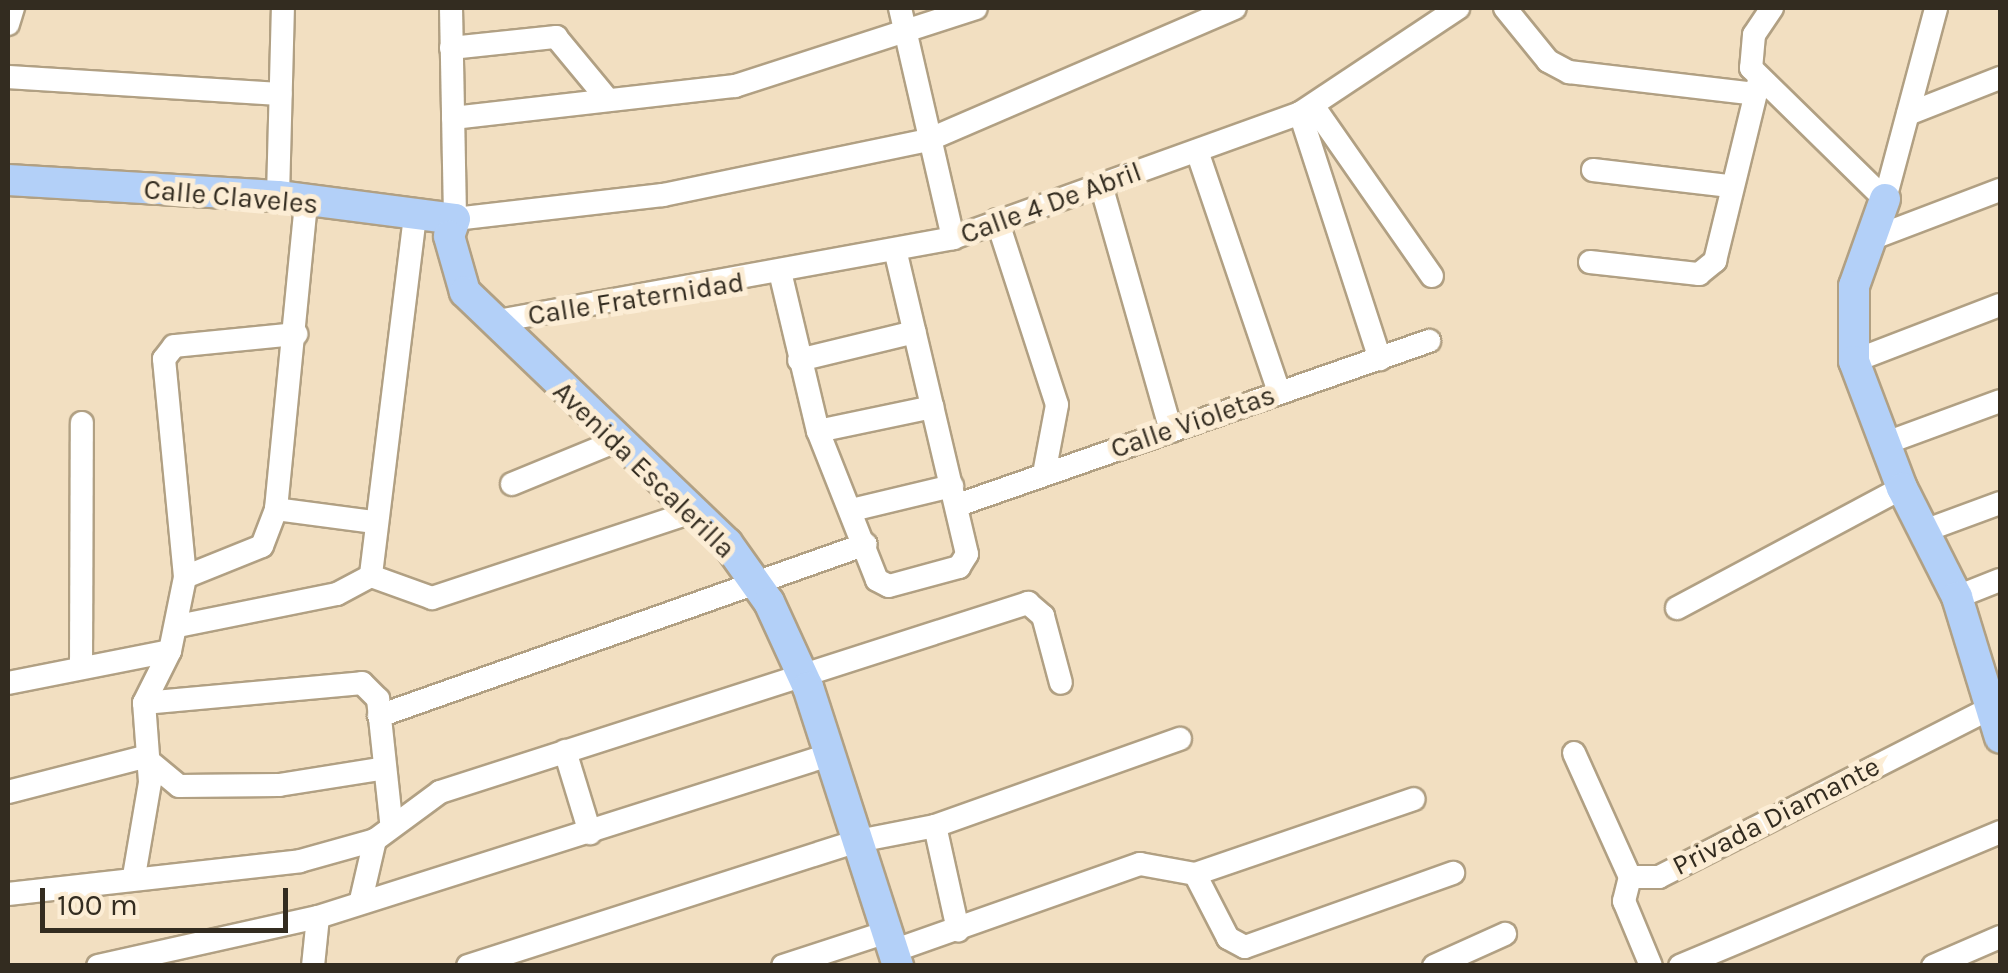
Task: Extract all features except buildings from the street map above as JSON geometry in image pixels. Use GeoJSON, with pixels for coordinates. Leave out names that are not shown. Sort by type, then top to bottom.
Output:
{"type":"FeatureCollection","features":[{"type":"Feature","properties":{"kind":"main road","name":"Calle Claveles"},"geometry":{"type":"LineString","coordinates":[[8,180],[292,200],[455,219]]}},
{"type":"Feature","properties":{"kind":"main road"},"geometry":{"type":"LineString","coordinates":[[1885,199],[1876,237],[1854,286],[1854,362],[1902,488],[1957,596],[2000,738]]}},
{"type":"Feature","properties":{"kind":"main road","name":"Avenida Escalerilla"},"geometry":{"type":"LineString","coordinates":[[455,219],[449,236],[465,292],[616,442],[695,511],[758,586],[802,673],[893,950]]}},
{"type":"Feature","properties":{"kind":"street"},"geometry":{"type":"LineString","coordinates":[[8,24],[13,8]]}},
{"type":"Feature","properties":{"kind":"street"},"geometry":{"type":"LineString","coordinates":[[185,577],[262,546],[276,509],[296,334],[292,200],[280,94],[283,8]]}},
{"type":"Feature","properties":{"kind":"street"},"geometry":{"type":"LineString","coordinates":[[450,8],[455,219],[663,195],[928,140],[1235,8]]}},
{"type":"Feature","properties":{"kind":"street"},"geometry":{"type":"LineString","coordinates":[[900,8],[953,238]]}},
{"type":"Feature","properties":{"kind":"street"},"geometry":{"type":"LineString","coordinates":[[453,118],[604,95],[736,86],[907,35],[976,8]]}},
{"type":"Feature","properties":{"kind":"street","name":"Calle 4 De Abril"},"geometry":{"type":"LineString","coordinates":[[781,276],[896,254],[953,238],[1307,110],[1458,8]]}},
{"type":"Feature","properties":{"kind":"street"},"geometry":{"type":"LineString","coordinates":[[1505,8],[1548,61],[1569,72],[1757,87],[1885,199],[1936,8]]}},
{"type":"Feature","properties":{"kind":"street"},"geometry":{"type":"LineString","coordinates":[[1590,262],[1699,274],[1715,260],[1757,87],[1754,36],[1772,8]]}},
{"type":"Feature","properties":{"kind":"street"},"geometry":{"type":"LineString","coordinates":[[451,48],[556,37],[604,95]]}},
{"type":"Feature","properties":{"kind":"street"},"geometry":{"type":"LineString","coordinates":[[8,77],[280,94]]}},
{"type":"Feature","properties":{"kind":"street"},"geometry":{"type":"LineString","coordinates":[[1908,114],[2000,78]]}},
{"type":"Feature","properties":{"kind":"street"},"geometry":{"type":"LineString","coordinates":[[1307,110],[1432,276]]}},
{"type":"Feature","properties":{"kind":"street"},"geometry":{"type":"LineString","coordinates":[[1307,110],[1380,359]]}},
{"type":"Feature","properties":{"kind":"street"},"geometry":{"type":"LineString","coordinates":[[1197,151],[1279,392]]}},
{"type":"Feature","properties":{"kind":"street"},"geometry":{"type":"LineString","coordinates":[[1594,170],[1730,186]]}},
{"type":"Feature","properties":{"kind":"street"},"geometry":{"type":"LineString","coordinates":[[1100,185],[1171,431]]}},
{"type":"Feature","properties":{"kind":"street"},"geometry":{"type":"LineString","coordinates":[[1876,237],[2000,190]]}},
{"type":"Feature","properties":{"kind":"street"},"geometry":{"type":"LineString","coordinates":[[371,576],[372,522],[415,216]]}},
{"type":"Feature","properties":{"kind":"street"},"geometry":{"type":"LineString","coordinates":[[997,220],[1057,405],[1044,474]]}},
{"type":"Feature","properties":{"kind":"street"},"geometry":{"type":"LineString","coordinates":[[781,276],[818,430],[878,580],[889,586],[960,567],[967,554],[896,254]]}},
{"type":"Feature","properties":{"kind":"street","name":"Calle Fraternidad"},"geometry":{"type":"LineString","coordinates":[[492,322],[781,276]]}},
{"type":"Feature","properties":{"kind":"street"},"geometry":{"type":"LineString","coordinates":[[1854,362],[2000,306]]}},
{"type":"Feature","properties":{"kind":"street"},"geometry":{"type":"LineString","coordinates":[[799,360],[915,332]]}},
{"type":"Feature","properties":{"kind":"street"},"geometry":{"type":"LineString","coordinates":[[134,876],[150,782],[144,757],[144,702],[170,651],[185,577],[162,375],[174,346],[296,334]]}},
{"type":"Feature","properties":{"kind":"street","name":"Calle Violetas"},"geometry":{"type":"LineString","coordinates":[[852,510],[955,496],[1044,474],[1429,341]]}},
{"type":"Feature","properties":{"kind":"street"},"geometry":{"type":"LineString","coordinates":[[1886,443],[2000,401]]}},
{"type":"Feature","properties":{"kind":"street"},"geometry":{"type":"LineString","coordinates":[[818,430],[933,407]]}},
{"type":"Feature","properties":{"kind":"street"},"geometry":{"type":"LineString","coordinates":[[82,423],[82,666]]}},
{"type":"Feature","properties":{"kind":"street"},"geometry":{"type":"LineString","coordinates":[[512,484],[616,442]]}},
{"type":"Feature","properties":{"kind":"street"},"geometry":{"type":"LineString","coordinates":[[1677,608],[1902,488]]}},
{"type":"Feature","properties":{"kind":"street"},"geometry":{"type":"LineString","coordinates":[[1924,531],[2000,503]]}},
{"type":"Feature","properties":{"kind":"street"},"geometry":{"type":"LineString","coordinates":[[276,509],[372,522]]}},
{"type":"Feature","properties":{"kind":"street"},"geometry":{"type":"LineString","coordinates":[[178,626],[337,594],[371,576],[432,598],[695,511]]}},
{"type":"Feature","properties":{"kind":"street"},"geometry":{"type":"LineString","coordinates":[[378,708],[758,586],[866,544]]}},
{"type":"Feature","properties":{"kind":"street"},"geometry":{"type":"LineString","coordinates":[[1957,596],[2000,580]]}},
{"type":"Feature","properties":{"kind":"street"},"geometry":{"type":"LineString","coordinates":[[8,894],[134,876],[235,872],[383,831],[440,792],[1028,603],[1043,616],[1062,683]]}},
{"type":"Feature","properties":{"kind":"street"},"geometry":{"type":"LineString","coordinates":[[8,683],[170,651]]}},
{"type":"Feature","properties":{"kind":"street"},"geometry":{"type":"LineString","coordinates":[[144,702],[362,683],[378,708],[383,831],[360,900]]}},
{"type":"Feature","properties":{"kind":"street","name":"Privada Diamante"},"geometry":{"type":"LineString","coordinates":[[1630,877],[1659,877],[1993,705]]}},
{"type":"Feature","properties":{"kind":"street"},"geometry":{"type":"LineString","coordinates":[[468,966],[858,840],[935,826],[1180,740]]}},
{"type":"Feature","properties":{"kind":"street"},"geometry":{"type":"LineString","coordinates":[[565,751],[590,833]]}},
{"type":"Feature","properties":{"kind":"street"},"geometry":{"type":"LineString","coordinates":[[1574,754],[1630,877],[1624,901],[1651,966]]}},
{"type":"Feature","properties":{"kind":"street"},"geometry":{"type":"LineString","coordinates":[[98,966],[318,917],[360,900],[590,833],[829,755]]}},
{"type":"Feature","properties":{"kind":"street"},"geometry":{"type":"LineString","coordinates":[[144,757],[179,786],[279,785],[379,770]]}},
{"type":"Feature","properties":{"kind":"street"},"geometry":{"type":"LineString","coordinates":[[8,792],[144,757]]}},
{"type":"Feature","properties":{"kind":"street"},"geometry":{"type":"LineString","coordinates":[[783,966],[893,950],[1140,864],[1195,874],[1414,798]]}},
{"type":"Feature","properties":{"kind":"street"},"geometry":{"type":"LineString","coordinates":[[935,826],[958,930]]}},
{"type":"Feature","properties":{"kind":"street"},"geometry":{"type":"LineString","coordinates":[[1680,966],[2000,832]]}},
{"type":"Feature","properties":{"kind":"street"},"geometry":{"type":"LineString","coordinates":[[1195,874],[1228,938],[1245,947],[1452,873]]}},
{"type":"Feature","properties":{"kind":"street"},"geometry":{"type":"LineString","coordinates":[[314,966],[318,917]]}},
{"type":"Feature","properties":{"kind":"street"},"geometry":{"type":"LineString","coordinates":[[1434,966],[1505,934]]}},
{"type":"Feature","properties":{"kind":"street"},"geometry":{"type":"LineString","coordinates":[[1933,966],[2000,936]]}}]}
